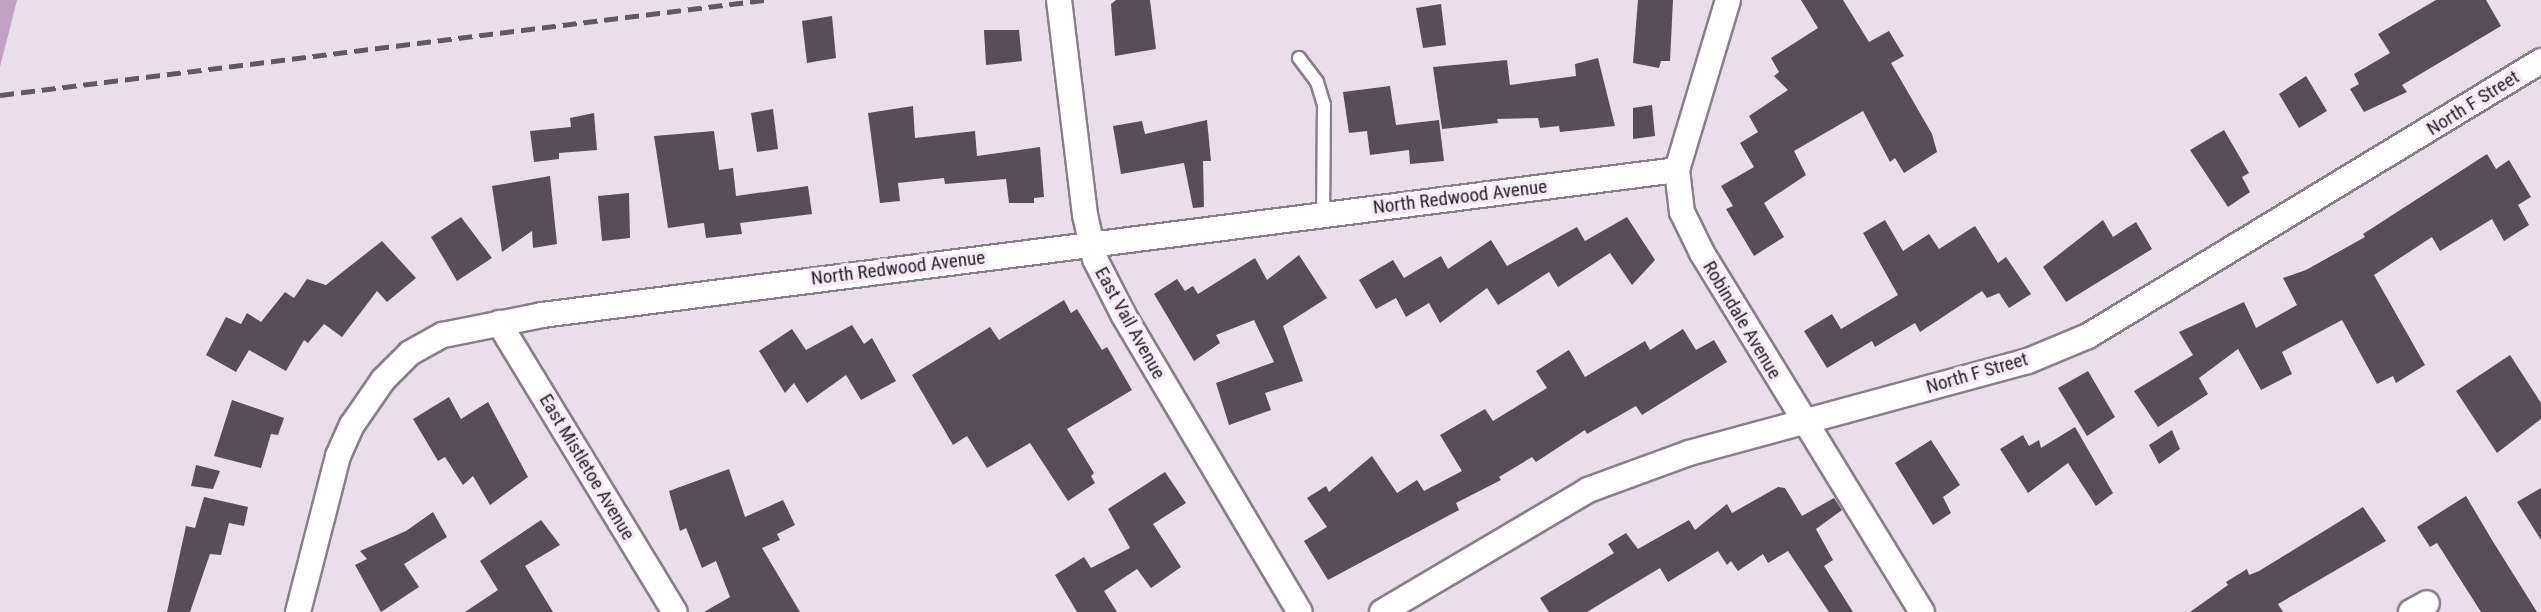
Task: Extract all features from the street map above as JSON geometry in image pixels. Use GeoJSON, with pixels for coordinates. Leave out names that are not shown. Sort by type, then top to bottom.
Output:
{"type":"FeatureCollection","features":[{"type":"Feature","properties":{"kind":"street","name":"East Vail Avenue"},"geometry":{"type":"LineString","coordinates":[[1059,0],[1091,243],[1124,316],[1300,612]]}},
{"type":"Feature","properties":{"kind":"street","name":"Robindale Avenue"},"geometry":{"type":"LineString","coordinates":[[1728,0],[1677,170],[1682,212],[1702,253],[1922,612]]}},
{"type":"Feature","properties":{"kind":"street","name":"North F Street"},"geometry":{"type":"LineString","coordinates":[[1382,612],[1588,490],[1689,453],[2028,361],[2088,336],[2541,61]]}},
{"type":"Feature","properties":{"kind":"street","name":"North Redwood Avenue"},"geometry":{"type":"LineString","coordinates":[[298,612],[338,456],[366,402],[424,344],[499,323],[1091,243],[1677,170]]}},
{"type":"Feature","properties":{"kind":"street","name":"East Mistletoe Avenue"},"geometry":{"type":"LineString","coordinates":[[499,323],[675,612]]}},
{"type":"Feature","properties":{"kind":"lane"},"geometry":{"type":"LineString","coordinates":[[1299,58],[1317,82],[1324,105],[1323,214]]}},
{"type":"Feature","properties":{"kind":"shaded area"},"geometry":{"type":"Polygon","coordinates":[[[0,0],[17,0],[0,67],[0,0]]]}},
{"type":"Feature","properties":{"kind":"building"},"geometry":{"type":"Polygon","coordinates":[[[1116,0],[1150,0],[1156,49],[1115,56],[1111,4],[1116,0]]]}},
{"type":"Feature","properties":{"kind":"building"},"geometry":{"type":"Polygon","coordinates":[[[1638,0],[1673,0],[1670,61],[1661,61],[1659,68],[1633,63],[1638,0]]]}},
{"type":"Feature","properties":{"kind":"building"},"geometry":{"type":"Polygon","coordinates":[[[1801,0],[1843,0],[1869,42],[1889,31],[1904,56],[1891,63],[1932,134],[1937,152],[1904,173],[1895,158],[1890,162],[1863,111],[1794,151],[1806,175],[1764,203],[1784,237],[1754,256],[1726,209],[1733,206],[1721,186],[1754,167],[1740,143],[1758,132],[1749,116],[1788,90],[1774,76],[1779,72],[1771,58],[1818,28],[1801,0]]]}},
{"type":"Feature","properties":{"kind":"building"},"geometry":{"type":"Polygon","coordinates":[[[2436,0],[2486,0],[2501,26],[2402,85],[2407,92],[2364,112],[2350,89],[2359,84],[2354,74],[2390,53],[2378,34],[2436,0]]]}},
{"type":"Feature","properties":{"kind":"building"},"geometry":{"type":"Polygon","coordinates":[[[1441,4],[1446,45],[1423,48],[1416,8],[1441,4]]]}},
{"type":"Feature","properties":{"kind":"building"},"geometry":{"type":"Polygon","coordinates":[[[832,16],[836,58],[807,63],[802,21],[832,16]]]}},
{"type":"Feature","properties":{"kind":"building"},"geometry":{"type":"Polygon","coordinates":[[[984,30],[1019,30],[1022,61],[986,65],[984,30]]]}},
{"type":"Feature","properties":{"kind":"building"},"geometry":{"type":"Polygon","coordinates":[[[1598,58],[1615,126],[1560,132],[1559,126],[1540,128],[1538,118],[1497,119],[1498,123],[1442,129],[1433,67],[1507,60],[1510,85],[1576,76],[1575,64],[1598,58]]]}},
{"type":"Feature","properties":{"kind":"building"},"geometry":{"type":"Polygon","coordinates":[[[2306,76],[2327,111],[2299,128],[2279,94],[2306,76]]]}},
{"type":"Feature","properties":{"kind":"building"},"geometry":{"type":"Polygon","coordinates":[[[1390,86],[1396,125],[1439,120],[1444,161],[1410,164],[1409,150],[1370,155],[1367,131],[1349,133],[1343,92],[1390,86]]]}},
{"type":"Feature","properties":{"kind":"building"},"geometry":{"type":"Polygon","coordinates":[[[1652,105],[1655,136],[1633,139],[1633,108],[1652,105]]]}},
{"type":"Feature","properties":{"kind":"building"},"geometry":{"type":"Polygon","coordinates":[[[913,106],[915,138],[975,131],[977,156],[1040,147],[1044,197],[1034,198],[1034,203],[1009,203],[1006,179],[945,184],[944,178],[898,183],[900,201],[880,203],[868,113],[913,106]]]}},
{"type":"Feature","properties":{"kind":"building"},"geometry":{"type":"Polygon","coordinates":[[[773,109],[778,149],[757,152],[751,113],[773,109]]]}},
{"type":"Feature","properties":{"kind":"building"},"geometry":{"type":"Polygon","coordinates":[[[594,113],[597,150],[559,153],[559,159],[534,162],[530,131],[571,127],[570,118],[594,113]]]}},
{"type":"Feature","properties":{"kind":"building"},"geometry":{"type":"Polygon","coordinates":[[[1207,120],[1211,161],[1203,161],[1204,207],[1193,208],[1184,163],[1121,174],[1113,126],[1142,121],[1145,134],[1207,120]]]}},
{"type":"Feature","properties":{"kind":"building"},"geometry":{"type":"Polygon","coordinates":[[[2224,130],[2249,173],[2242,177],[2250,192],[2228,207],[2190,150],[2224,130]]]}},
{"type":"Feature","properties":{"kind":"building"},"geometry":{"type":"Polygon","coordinates":[[[714,131],[719,170],[733,168],[736,196],[808,186],[812,214],[740,223],[742,234],[706,238],[704,223],[668,228],[654,136],[714,131]]]}},
{"type":"Feature","properties":{"kind":"building"},"geometry":{"type":"Polygon","coordinates":[[[2487,154],[2496,169],[2509,160],[2531,197],[2518,205],[2529,225],[2504,241],[2492,219],[2440,251],[2432,237],[2374,275],[2425,365],[2396,383],[2393,376],[2377,384],[2342,320],[2282,352],[2292,374],[2261,390],[2238,349],[2199,378],[2208,394],[2158,427],[2134,391],[2193,355],[2179,332],[2244,302],[2256,328],[2297,305],[2283,278],[2306,270],[2365,237],[2363,234],[2487,154]]]}},
{"type":"Feature","properties":{"kind":"building"},"geometry":{"type":"Polygon","coordinates":[[[550,176],[557,244],[533,248],[532,231],[502,252],[492,186],[550,176]]]}},
{"type":"Feature","properties":{"kind":"building"},"geometry":{"type":"Polygon","coordinates":[[[629,193],[630,238],[602,241],[598,196],[629,193]]]}},
{"type":"Feature","properties":{"kind":"building"},"geometry":{"type":"Polygon","coordinates":[[[461,217],[492,258],[457,281],[431,237],[461,217]]]}},
{"type":"Feature","properties":{"kind":"building"},"geometry":{"type":"Polygon","coordinates":[[[1627,217],[1655,260],[1632,285],[1610,253],[1558,287],[1549,272],[1498,305],[1487,288],[1440,323],[1429,303],[1406,317],[1396,298],[1376,309],[1359,280],[1393,260],[1404,278],[1441,256],[1448,269],[1491,240],[1507,266],[1577,227],[1585,241],[1627,217]]]}},
{"type":"Feature","properties":{"kind":"building"},"geometry":{"type":"Polygon","coordinates":[[[1885,220],[1903,251],[1929,234],[1939,249],[1975,226],[1998,263],[2006,257],[2031,294],[2009,308],[1999,293],[1987,298],[1982,291],[1920,332],[1915,323],[1875,347],[1872,341],[1827,368],[1804,331],[1832,314],[1841,329],[1898,295],[1863,233],[1885,220]]]}},
{"type":"Feature","properties":{"kind":"building"},"geometry":{"type":"Polygon","coordinates":[[[2103,220],[2113,237],[2136,222],[2152,249],[2066,302],[2043,267],[2103,220]]]}},
{"type":"Feature","properties":{"kind":"building"},"geometry":{"type":"Polygon","coordinates":[[[382,241],[416,278],[387,302],[377,291],[342,337],[324,324],[308,343],[304,340],[286,371],[249,350],[236,372],[206,355],[226,317],[241,324],[247,313],[261,322],[285,292],[294,298],[307,279],[326,285],[382,241]]]}},
{"type":"Feature","properties":{"kind":"building"},"geometry":{"type":"Polygon","coordinates":[[[1299,255],[1327,298],[1283,326],[1303,381],[1265,393],[1271,410],[1229,425],[1216,383],[1274,362],[1254,320],[1216,335],[1220,343],[1194,361],[1154,294],[1177,279],[1185,291],[1193,286],[1198,294],[1255,258],[1267,280],[1299,255]]]}},
{"type":"Feature","properties":{"kind":"building"},"geometry":{"type":"Polygon","coordinates":[[[1064,300],[1071,313],[1077,309],[1102,350],[1107,347],[1132,390],[1067,429],[1094,473],[1091,476],[1095,483],[1068,501],[1030,443],[987,468],[967,436],[953,445],[912,375],[990,327],[999,340],[1064,300]]]}},
{"type":"Feature","properties":{"kind":"building"},"geometry":{"type":"Polygon","coordinates":[[[852,325],[864,344],[872,338],[896,381],[861,400],[846,375],[807,403],[794,383],[785,393],[759,351],[792,329],[806,350],[852,325]]]}},
{"type":"Feature","properties":{"kind":"building"},"geometry":{"type":"Polygon","coordinates":[[[1683,329],[1696,350],[1714,340],[1727,362],[1642,415],[1636,406],[1587,434],[1585,430],[1536,462],[1532,457],[1499,477],[1501,480],[1456,503],[1459,510],[1328,580],[1304,541],[1327,527],[1307,498],[1326,486],[1329,492],[1372,456],[1397,493],[1417,480],[1424,491],[1462,471],[1440,435],[1485,409],[1493,421],[1547,388],[1536,371],[1569,350],[1585,377],[1645,341],[1650,350],[1683,329]]]}},
{"type":"Feature","properties":{"kind":"building"},"geometry":{"type":"Polygon","coordinates":[[[2510,355],[2541,403],[2541,419],[2497,453],[2456,391],[2510,355]]]}},
{"type":"Feature","properties":{"kind":"building"},"geometry":{"type":"Polygon","coordinates":[[[2088,371],[2115,417],[2087,436],[2058,388],[2088,371]]]}},
{"type":"Feature","properties":{"kind":"building"},"geometry":{"type":"Polygon","coordinates":[[[449,397],[461,419],[488,402],[528,477],[490,505],[473,476],[463,485],[445,457],[438,461],[413,419],[449,397]]]}},
{"type":"Feature","properties":{"kind":"building"},"geometry":{"type":"Polygon","coordinates":[[[232,400],[284,418],[278,435],[271,434],[261,468],[214,456],[232,400]]]}},
{"type":"Feature","properties":{"kind":"building"},"geometry":{"type":"Polygon","coordinates":[[[2075,427],[2113,493],[2096,506],[2068,463],[2028,493],[2000,449],[2023,435],[2029,446],[2039,440],[2041,448],[2075,427]]]}},
{"type":"Feature","properties":{"kind":"building"},"geometry":{"type":"Polygon","coordinates":[[[2172,430],[2180,449],[2159,464],[2149,445],[2172,430]]]}},
{"type":"Feature","properties":{"kind":"building"},"geometry":{"type":"Polygon","coordinates":[[[1931,440],[1960,485],[1943,497],[1951,513],[1933,525],[1895,463],[1931,440]]]}},
{"type":"Feature","properties":{"kind":"building"},"geometry":{"type":"Polygon","coordinates":[[[196,465],[220,471],[213,489],[191,486],[196,465]]]}},
{"type":"Feature","properties":{"kind":"building"},"geometry":{"type":"Polygon","coordinates":[[[729,469],[745,517],[783,500],[795,525],[777,534],[780,540],[762,548],[800,612],[704,612],[730,597],[716,561],[702,568],[686,528],[680,531],[669,491],[729,469]]]}},
{"type":"Feature","properties":{"kind":"building"},"geometry":{"type":"Polygon","coordinates":[[[1165,472],[1186,503],[1153,524],[1181,567],[1151,588],[1137,569],[1104,591],[1117,612],[1077,612],[1055,575],[1084,557],[1091,568],[1130,548],[1108,509],[1165,472]]]}},
{"type":"Feature","properties":{"kind":"building"},"geometry":{"type":"Polygon","coordinates":[[[1778,487],[1785,488],[1802,516],[1834,498],[1842,510],[1816,529],[1833,560],[1824,566],[1853,612],[1829,612],[1788,551],[1768,563],[1763,554],[1738,571],[1731,561],[1727,565],[1718,551],[1668,582],[1660,568],[1587,612],[1549,612],[1540,598],[1614,553],[1608,544],[1626,533],[1638,549],[1689,520],[1695,530],[1727,504],[1732,513],[1778,487]]]}},
{"type":"Feature","properties":{"kind":"building"},"geometry":{"type":"Polygon","coordinates":[[[2541,488],[2541,540],[2517,502],[2541,488]]]}},
{"type":"Feature","properties":{"kind":"building"},"geometry":{"type":"Polygon","coordinates":[[[2466,496],[2537,612],[2481,612],[2437,543],[2430,547],[2417,527],[2466,496]]]}},
{"type":"Feature","properties":{"kind":"building"},"geometry":{"type":"Polygon","coordinates":[[[204,497],[248,507],[244,526],[229,523],[221,555],[210,554],[190,612],[167,612],[186,526],[195,528],[204,497]]]}},
{"type":"Feature","properties":{"kind":"building"},"geometry":{"type":"Polygon","coordinates":[[[2363,507],[2386,541],[2278,604],[2283,612],[2190,612],[2228,585],[2226,582],[2247,569],[2249,575],[2259,571],[2363,507]]]}},
{"type":"Feature","properties":{"kind":"building"},"geometry":{"type":"Polygon","coordinates":[[[433,512],[447,537],[404,564],[419,587],[381,612],[355,565],[367,559],[360,551],[406,531],[433,512]]]}},
{"type":"Feature","properties":{"kind":"building"},"geometry":{"type":"Polygon","coordinates":[[[541,520],[560,545],[525,566],[553,612],[465,612],[498,590],[480,561],[541,520]]]}},
{"type":"Feature","properties":{"kind":"railway"},"geometry":{"type":"LineString","coordinates":[[0,95],[764,0]]}}]}
